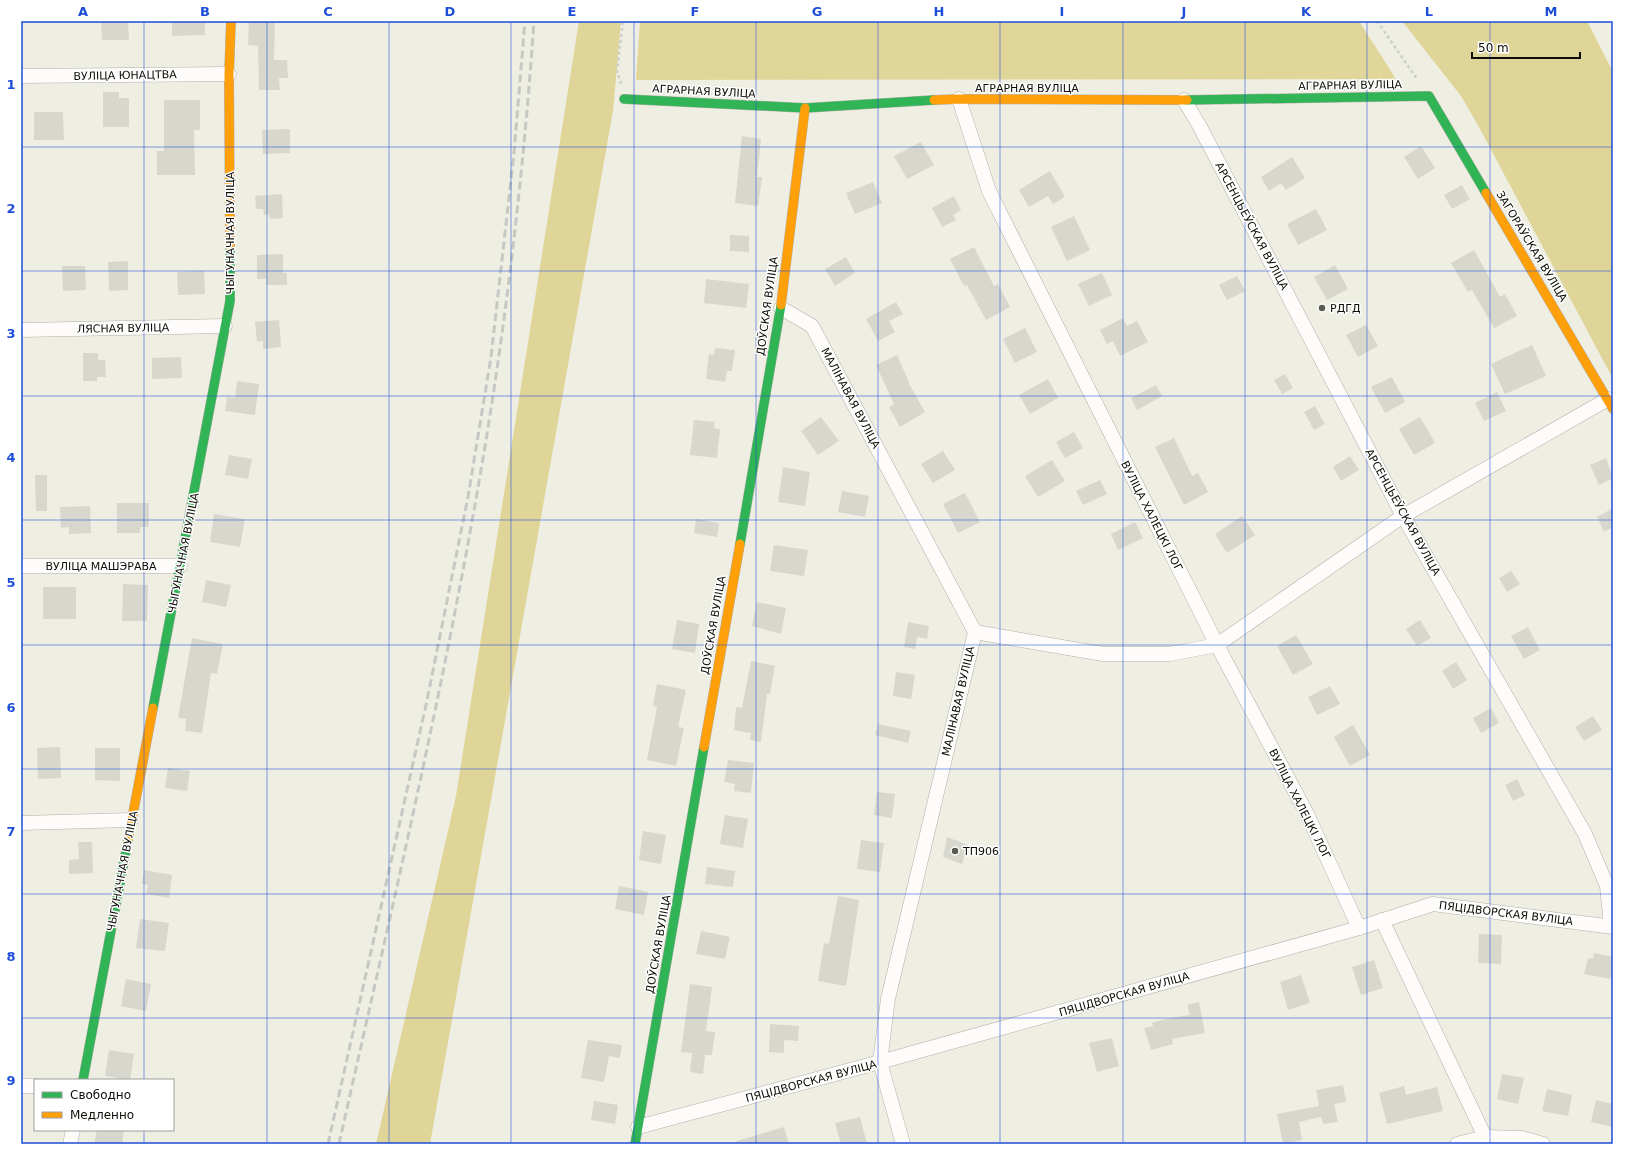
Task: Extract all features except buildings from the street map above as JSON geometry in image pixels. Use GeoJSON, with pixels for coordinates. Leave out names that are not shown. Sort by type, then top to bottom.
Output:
{"type":"FeatureCollection","features":[{"type":"Feature","properties":{"kind":"street","name":"ЧЫГУНАЧНАЯ ВУЛІЦА"},"geometry":{"type":"LineString","coordinates":[[83,1079],[230,301],[229,74],[231,21]]}},
{"type":"Feature","properties":{"kind":"street","name":"ВУЛІЦА ЮНАЦТВА"},"geometry":{"type":"LineString","coordinates":[[21,76],[229,74]]}},
{"type":"Feature","properties":{"kind":"street","name":"АГРАРНАЯ ВУЛІЦА"},"geometry":{"type":"LineString","coordinates":[[624,100],[805,108],[959,99],[1184,100],[1429,96]]}},
{"type":"Feature","properties":{"kind":"street","name":"ЗАГОРАЎСКАЯ ВУЛІЦА"},"geometry":{"type":"LineString","coordinates":[[1429,96],[1610,404]]}},
{"type":"Feature","properties":{"kind":"street","name":"ВУЛІЦА ХАЛЕЦКІ ЛОГ"},"geometry":{"type":"LineString","coordinates":[[959,99],[990,191],[1217,645],[1307,814],[1359,928]]}},
{"type":"Feature","properties":{"kind":"street","name":"АРСЕНЦЬЕЎСКАЯ ВУЛІЦА"},"geometry":{"type":"LineString","coordinates":[[1184,100],[1199,125],[1403,516],[1585,834],[1607,886],[1612,926]]}},
{"type":"Feature","properties":{"kind":"street","name":"ДОЎСКАЯ ВУЛІЦА"},"geometry":{"type":"LineString","coordinates":[[635,1144],[780,308],[805,108]]}},
{"type":"Feature","properties":{"kind":"street","name":"МАЛІНАВАЯ ВУЛІЦА"},"geometry":{"type":"LineString","coordinates":[[780,308],[812,326],[975,632],[888,999],[880,1062],[903,1144]]}},
{"type":"Feature","properties":{"kind":"street","name":"ЛЯСНАЯ ВУЛІЦА"},"geometry":{"type":"LineString","coordinates":[[21,330],[225,326]]}},
{"type":"Feature","properties":{"kind":"street"},"geometry":{"type":"LineString","coordinates":[[975,632],[1103,654],[1170,654],[1217,645],[1403,516],[1610,404]]}},
{"type":"Feature","properties":{"kind":"street","name":"ВУЛІЦА МАШЭРАВА"},"geometry":{"type":"LineString","coordinates":[[21,566],[180,566]]}},
{"type":"Feature","properties":{"kind":"street"},"geometry":{"type":"LineString","coordinates":[[21,822],[131,820]]}},
{"type":"Feature","properties":{"kind":"street","name":"ПЯЦІДВОРСКАЯ ВУЛІЦА"},"geometry":{"type":"LineString","coordinates":[[638,1127],[880,1062],[1359,928],[1433,904],[1612,926]]}},
{"type":"Feature","properties":{"kind":"street"},"geometry":{"type":"LineString","coordinates":[[1382,920],[1485,1137]]}},
{"type":"Feature","properties":{"kind":"street"},"geometry":{"type":"LineString","coordinates":[[21,1086],[34,1086]]}},
{"type":"Feature","properties":{"kind":"street"},"geometry":{"type":"LineString","coordinates":[[70,1144],[73,1131]]}},
{"type":"Feature","properties":{"kind":"street"},"geometry":{"type":"LineString","coordinates":[[1456,1144],[1485,1137],[1522,1138],[1544,1144]]}},
{"type":"Feature","properties":{"kind":"path"},"geometry":{"type":"LineString","coordinates":[[623,21],[618,72],[624,100]]}},
{"type":"Feature","properties":{"kind":"path"},"geometry":{"type":"LineString","coordinates":[[1377,21],[1429,96]]}},
{"type":"Feature","properties":{"kind":"shaded area"},"geometry":{"type":"Polygon","coordinates":[[[579,21],[621,21],[613,111],[430,1144],[376,1144],[456,796],[579,21]]]}},
{"type":"Feature","properties":{"kind":"shaded area"},"geometry":{"type":"Polygon","coordinates":[[[640,21],[1359,21],[1396,79],[636,80],[640,21]]]}},
{"type":"Feature","properties":{"kind":"shaded area"},"geometry":{"type":"Polygon","coordinates":[[[1402,21],[1587,21],[1613,72],[1613,379],[1461,96],[1402,21]]]}},
{"type":"Feature","properties":{"kind":"railway"},"geometry":{"type":"LineString","coordinates":[[328,1144],[426,705],[468,497],[491,357],[514,153],[525,21]]}},
{"type":"Feature","properties":{"kind":"railway"},"geometry":{"type":"LineString","coordinates":[[339,1144],[429,741],[476,499],[504,321],[518,201],[534,21]]}},
{"type":"Feature","properties":{"kind":"traffic: fast"},"geometry":{"type":"LineString","coordinates":[[1187,100],[1429,96],[1486,193]]}},
{"type":"Feature","properties":{"kind":"traffic: fast"},"geometry":{"type":"LineString","coordinates":[[624,99],[805,108],[934,100]]}},
{"type":"Feature","properties":{"kind":"traffic: fast"},"geometry":{"type":"LineString","coordinates":[[153,708],[230,301],[230,246]]}},
{"type":"Feature","properties":{"kind":"traffic: fast"},"geometry":{"type":"LineString","coordinates":[[740,544],[781,305]]}},
{"type":"Feature","properties":{"kind":"traffic: fast"},"geometry":{"type":"LineString","coordinates":[[635,1144],[704,747]]}},
{"type":"Feature","properties":{"kind":"traffic: fast"},"geometry":{"type":"LineString","coordinates":[[83,1079],[128,840]]}},
{"type":"Feature","properties":{"kind":"traffic: slow"},"geometry":{"type":"LineString","coordinates":[[230,246],[229,74],[231,21]]}},
{"type":"Feature","properties":{"kind":"traffic: slow"},"geometry":{"type":"LineString","coordinates":[[934,100],[1187,100]]}},
{"type":"Feature","properties":{"kind":"traffic: slow"},"geometry":{"type":"LineString","coordinates":[[781,305],[805,108]]}},
{"type":"Feature","properties":{"kind":"traffic: slow"},"geometry":{"type":"LineString","coordinates":[[1486,193],[1613,409]]}},
{"type":"Feature","properties":{"kind":"traffic: slow"},"geometry":{"type":"LineString","coordinates":[[704,747],[740,544]]}},
{"type":"Feature","properties":{"kind":"traffic: slow"},"geometry":{"type":"LineString","coordinates":[[128,840],[153,708]]}},
{"type":"Feature","properties":{"kind":"place","name":"РДГД"},"geometry":{"type":"Point","coordinates":[1322,308]}},
{"type":"Feature","properties":{"kind":"place","name":"ТП906"},"geometry":{"type":"Point","coordinates":[955,851]}}]}
